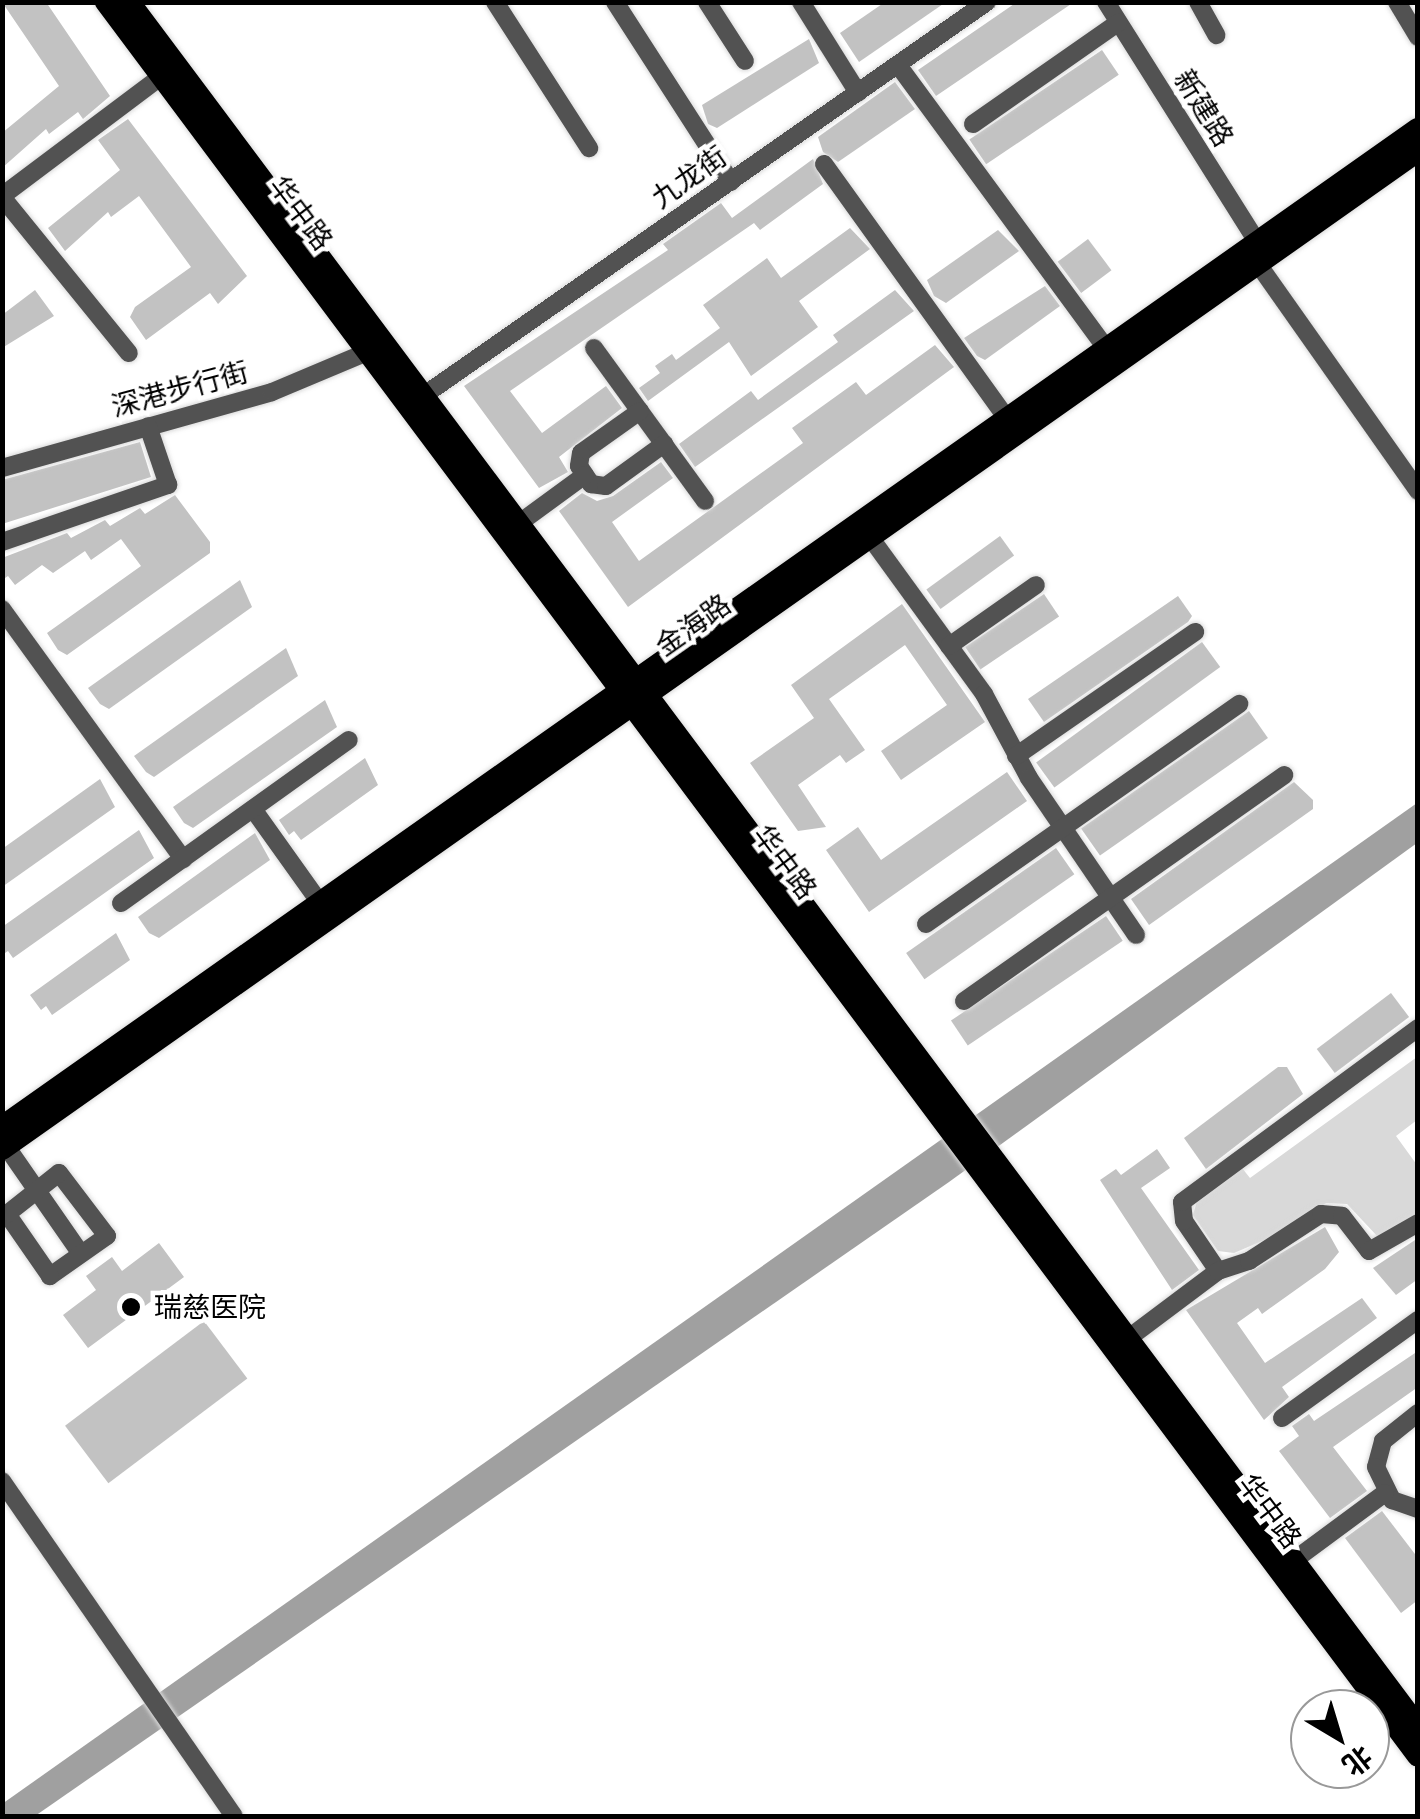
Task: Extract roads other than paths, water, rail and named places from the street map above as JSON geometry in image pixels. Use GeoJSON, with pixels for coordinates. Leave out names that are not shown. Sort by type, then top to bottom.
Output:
{"type":"FeatureCollection","features":[{"type":"Feature","properties":{"kind":"main road","name":"华中路"},"geometry":{"type":"LineString","coordinates":[[106,2],[368,352],[1418,1727]]}},
{"type":"Feature","properties":{"kind":"main road","name":"华中路"},"geometry":{"type":"LineString","coordinates":[[129,2],[518,524],[632,693],[1418,1756]]}},
{"type":"Feature","properties":{"kind":"main road","name":"金海路"},"geometry":{"type":"LineString","coordinates":[[4,1141],[320,903],[870,537],[1257,253],[1418,129]]}},
{"type":"Feature","properties":{"kind":"main road","name":"金海路"},"geometry":{"type":"LineString","coordinates":[[4,1141],[632,693],[1106,348],[1418,151]]}},
{"type":"Feature","properties":{"kind":"street"},"geometry":{"type":"LineString","coordinates":[[495,2],[589,148]]}},
{"type":"Feature","properties":{"kind":"street"},"geometry":{"type":"LineString","coordinates":[[615,2],[730,182]]}},
{"type":"Feature","properties":{"kind":"street"},"geometry":{"type":"LineString","coordinates":[[707,2],[744,62]]}},
{"type":"Feature","properties":{"kind":"street"},"geometry":{"type":"LineString","coordinates":[[801,2],[858,92]]}},
{"type":"Feature","properties":{"kind":"street","name":"九龙街"},"geometry":{"type":"LineString","coordinates":[[422,396],[987,2]]}},
{"type":"Feature","properties":{"kind":"street","name":"新建路"},"geometry":{"type":"LineString","coordinates":[[1106,2],[1257,253],[1418,491]]}},
{"type":"Feature","properties":{"kind":"street"},"geometry":{"type":"LineString","coordinates":[[1198,2],[1216,35]]}},
{"type":"Feature","properties":{"kind":"street"},"geometry":{"type":"LineString","coordinates":[[1397,2],[1418,37]]}},
{"type":"Feature","properties":{"kind":"street"},"geometry":{"type":"LineString","coordinates":[[973,124],[1118,23]]}},
{"type":"Feature","properties":{"kind":"street"},"geometry":{"type":"LineString","coordinates":[[898,64],[1106,348]]}},
{"type":"Feature","properties":{"kind":"street"},"geometry":{"type":"LineString","coordinates":[[129,353],[2,197],[162,76]]}},
{"type":"Feature","properties":{"kind":"street"},"geometry":{"type":"LineString","coordinates":[[824,164],[1007,419]]}},
{"type":"Feature","properties":{"kind":"street"},"geometry":{"type":"LineString","coordinates":[[594,348],[706,501]]}},
{"type":"Feature","properties":{"kind":"street","name":"深港步行街"},"geometry":{"type":"LineString","coordinates":[[2,468],[272,392],[368,352]]}},
{"type":"Feature","properties":{"kind":"street"},"geometry":{"type":"LineString","coordinates":[[586,476],[581,454],[640,411]]}},
{"type":"Feature","properties":{"kind":"street"},"geometry":{"type":"LineString","coordinates":[[2,542],[168,485],[148,426]]}},
{"type":"Feature","properties":{"kind":"street"},"geometry":{"type":"LineString","coordinates":[[586,476],[606,486],[664,444]]}},
{"type":"Feature","properties":{"kind":"street"},"geometry":{"type":"LineString","coordinates":[[518,524],[586,476]]}},
{"type":"Feature","properties":{"kind":"street"},"geometry":{"type":"LineString","coordinates":[[870,537],[996,712],[1016,756],[1136,935]]}},
{"type":"Feature","properties":{"kind":"street"},"geometry":{"type":"LineString","coordinates":[[949,646],[1036,585]]}},
{"type":"Feature","properties":{"kind":"street"},"geometry":{"type":"LineString","coordinates":[[2,609],[183,859]]}},
{"type":"Feature","properties":{"kind":"street"},"geometry":{"type":"LineString","coordinates":[[1016,756],[1195,632]]}},
{"type":"Feature","properties":{"kind":"street"},"geometry":{"type":"LineString","coordinates":[[926,924],[1239,704]]}},
{"type":"Feature","properties":{"kind":"street"},"geometry":{"type":"LineString","coordinates":[[121,904],[349,740]]}},
{"type":"Feature","properties":{"kind":"street"},"geometry":{"type":"LineString","coordinates":[[964,1002],[1284,775]]}},
{"type":"Feature","properties":{"kind":"street"},"geometry":{"type":"LineString","coordinates":[[252,809],[320,903]]}},
{"type":"Feature","properties":{"kind":"street"},"geometry":{"type":"LineString","coordinates":[[1218,1271],[1184,1221],[1182,1202],[1418,1028]]}},
{"type":"Feature","properties":{"kind":"street"},"geometry":{"type":"LineString","coordinates":[[4,1141],[81,1254]]}},
{"type":"Feature","properties":{"kind":"street"},"geometry":{"type":"LineString","coordinates":[[59,1173],[107,1236],[50,1276],[7,1214],[36,1189],[59,1173]]}},
{"type":"Feature","properties":{"kind":"street"},"geometry":{"type":"LineString","coordinates":[[1126,1340],[1218,1271],[1249,1261],[1328,1212],[1342,1216],[1370,1251],[1418,1223]]}},
{"type":"Feature","properties":{"kind":"street"},"geometry":{"type":"LineString","coordinates":[[1282,1418],[1418,1320]]}},
{"type":"Feature","properties":{"kind":"street"},"geometry":{"type":"LineString","coordinates":[[1418,1413],[1379,1449],[1377,1476],[1385,1492],[1418,1509]]}},
{"type":"Feature","properties":{"kind":"street"},"geometry":{"type":"LineString","coordinates":[[2,1481],[234,1816]]}},
{"type":"Feature","properties":{"kind":"street"},"geometry":{"type":"LineString","coordinates":[[1293,1562],[1385,1492]]}},
{"type":"Feature","properties":{"kind":"place","name":"瑞慈医院"},"geometry":{"type":"Point","coordinates":[131,1307]}}]}
